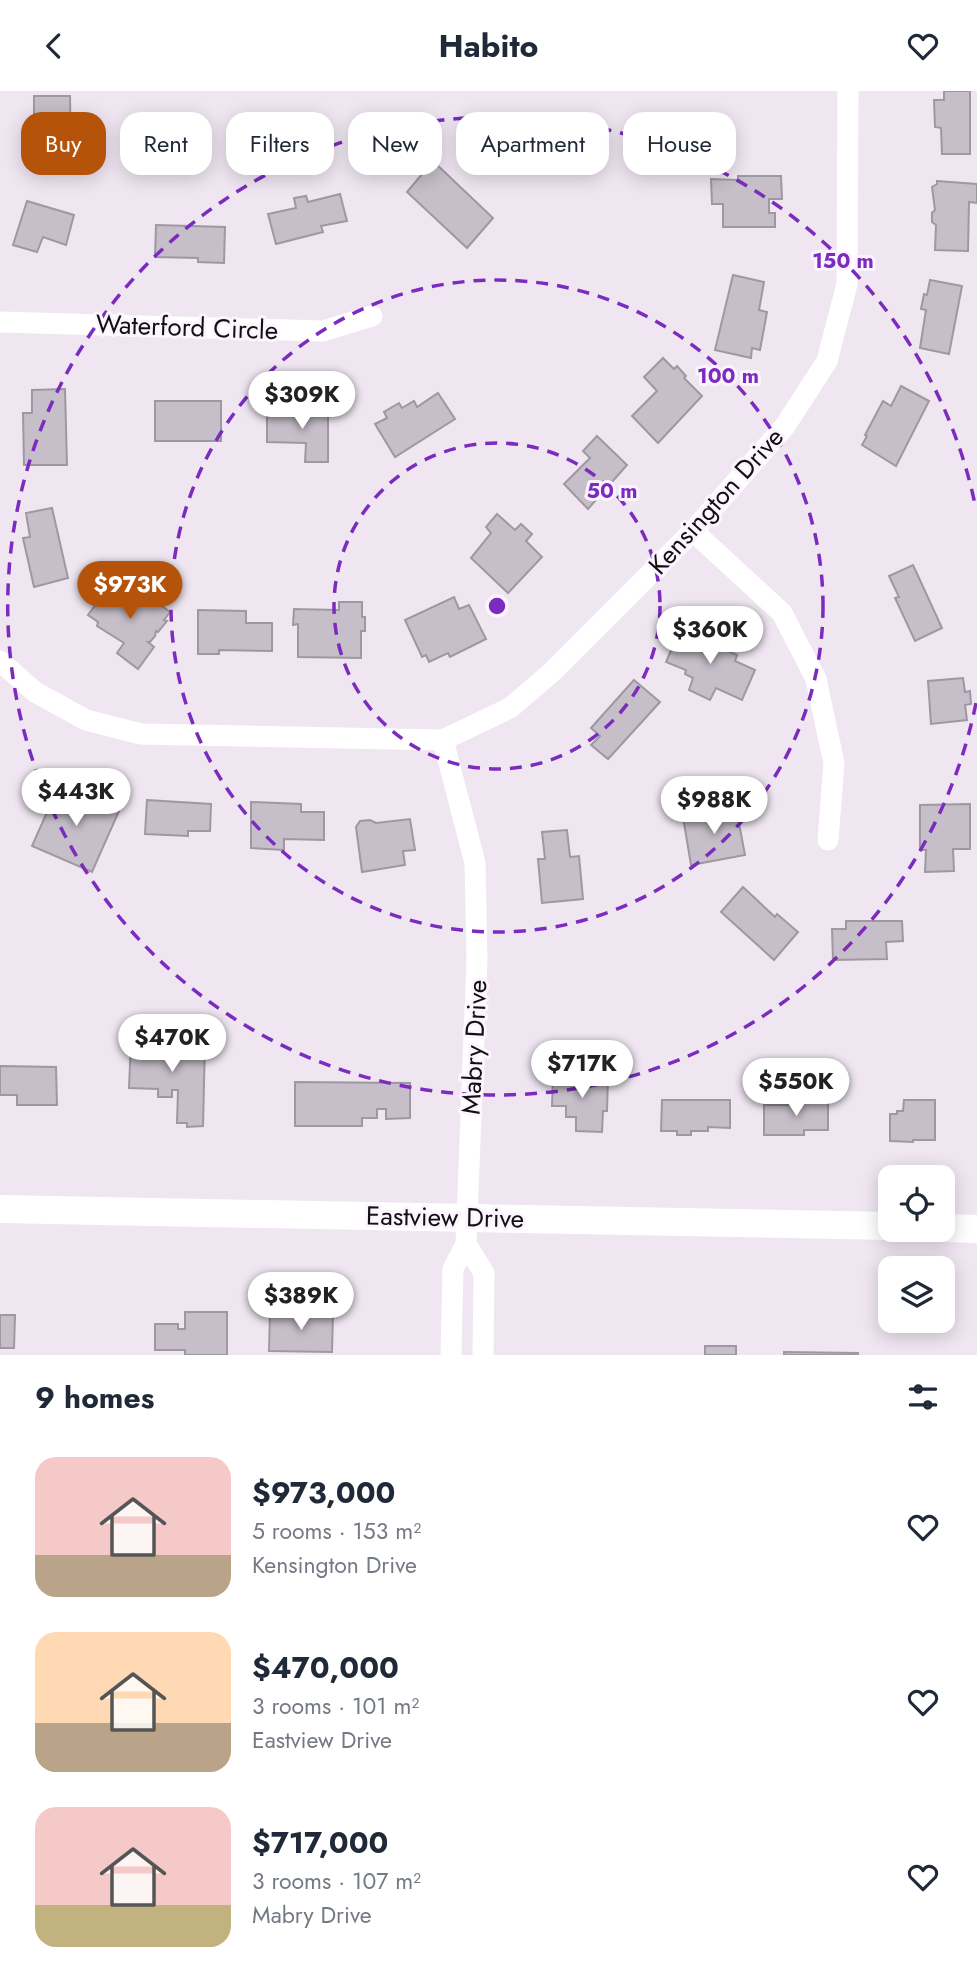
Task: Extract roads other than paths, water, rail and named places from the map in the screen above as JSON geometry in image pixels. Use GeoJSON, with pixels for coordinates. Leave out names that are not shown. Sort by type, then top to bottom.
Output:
{"type":"FeatureCollection","features":[{"type":"Feature","properties":{"kind":"street","name":"Kensington Drive"},"geometry":{"type":"LineString","coordinates":[[0,661],[35,692],[86,720],[141,734],[443,740],[510,708],[552,672],[693,531],[785,426],[827,361],[847,284],[848,91]]}},
{"type":"Feature","properties":{"kind":"street","name":"Waterford Circle"},"geometry":{"type":"LineString","coordinates":[[0,322],[323,331],[372,316]]}},
{"type":"Feature","properties":{"kind":"street"},"geometry":{"type":"LineString","coordinates":[[693,531],[782,613],[816,679],[834,763],[828,840]]}},
{"type":"Feature","properties":{"kind":"street","name":"Mabry Drive"},"geometry":{"type":"LineString","coordinates":[[443,740],[475,863],[477,960],[466,1231],[453,1269],[451,1355]]}},
{"type":"Feature","properties":{"kind":"street","name":"Eastview Drive"},"geometry":{"type":"LineString","coordinates":[[0,1209],[466,1231],[878,1227]]}},
{"type":"Feature","properties":{"kind":"street"},"geometry":{"type":"LineString","coordinates":[[955,1228],[977,1229]]}},
{"type":"Feature","properties":{"kind":"street"},"geometry":{"type":"LineString","coordinates":[[466,1231],[484,1273],[482,1355]]}}]}
